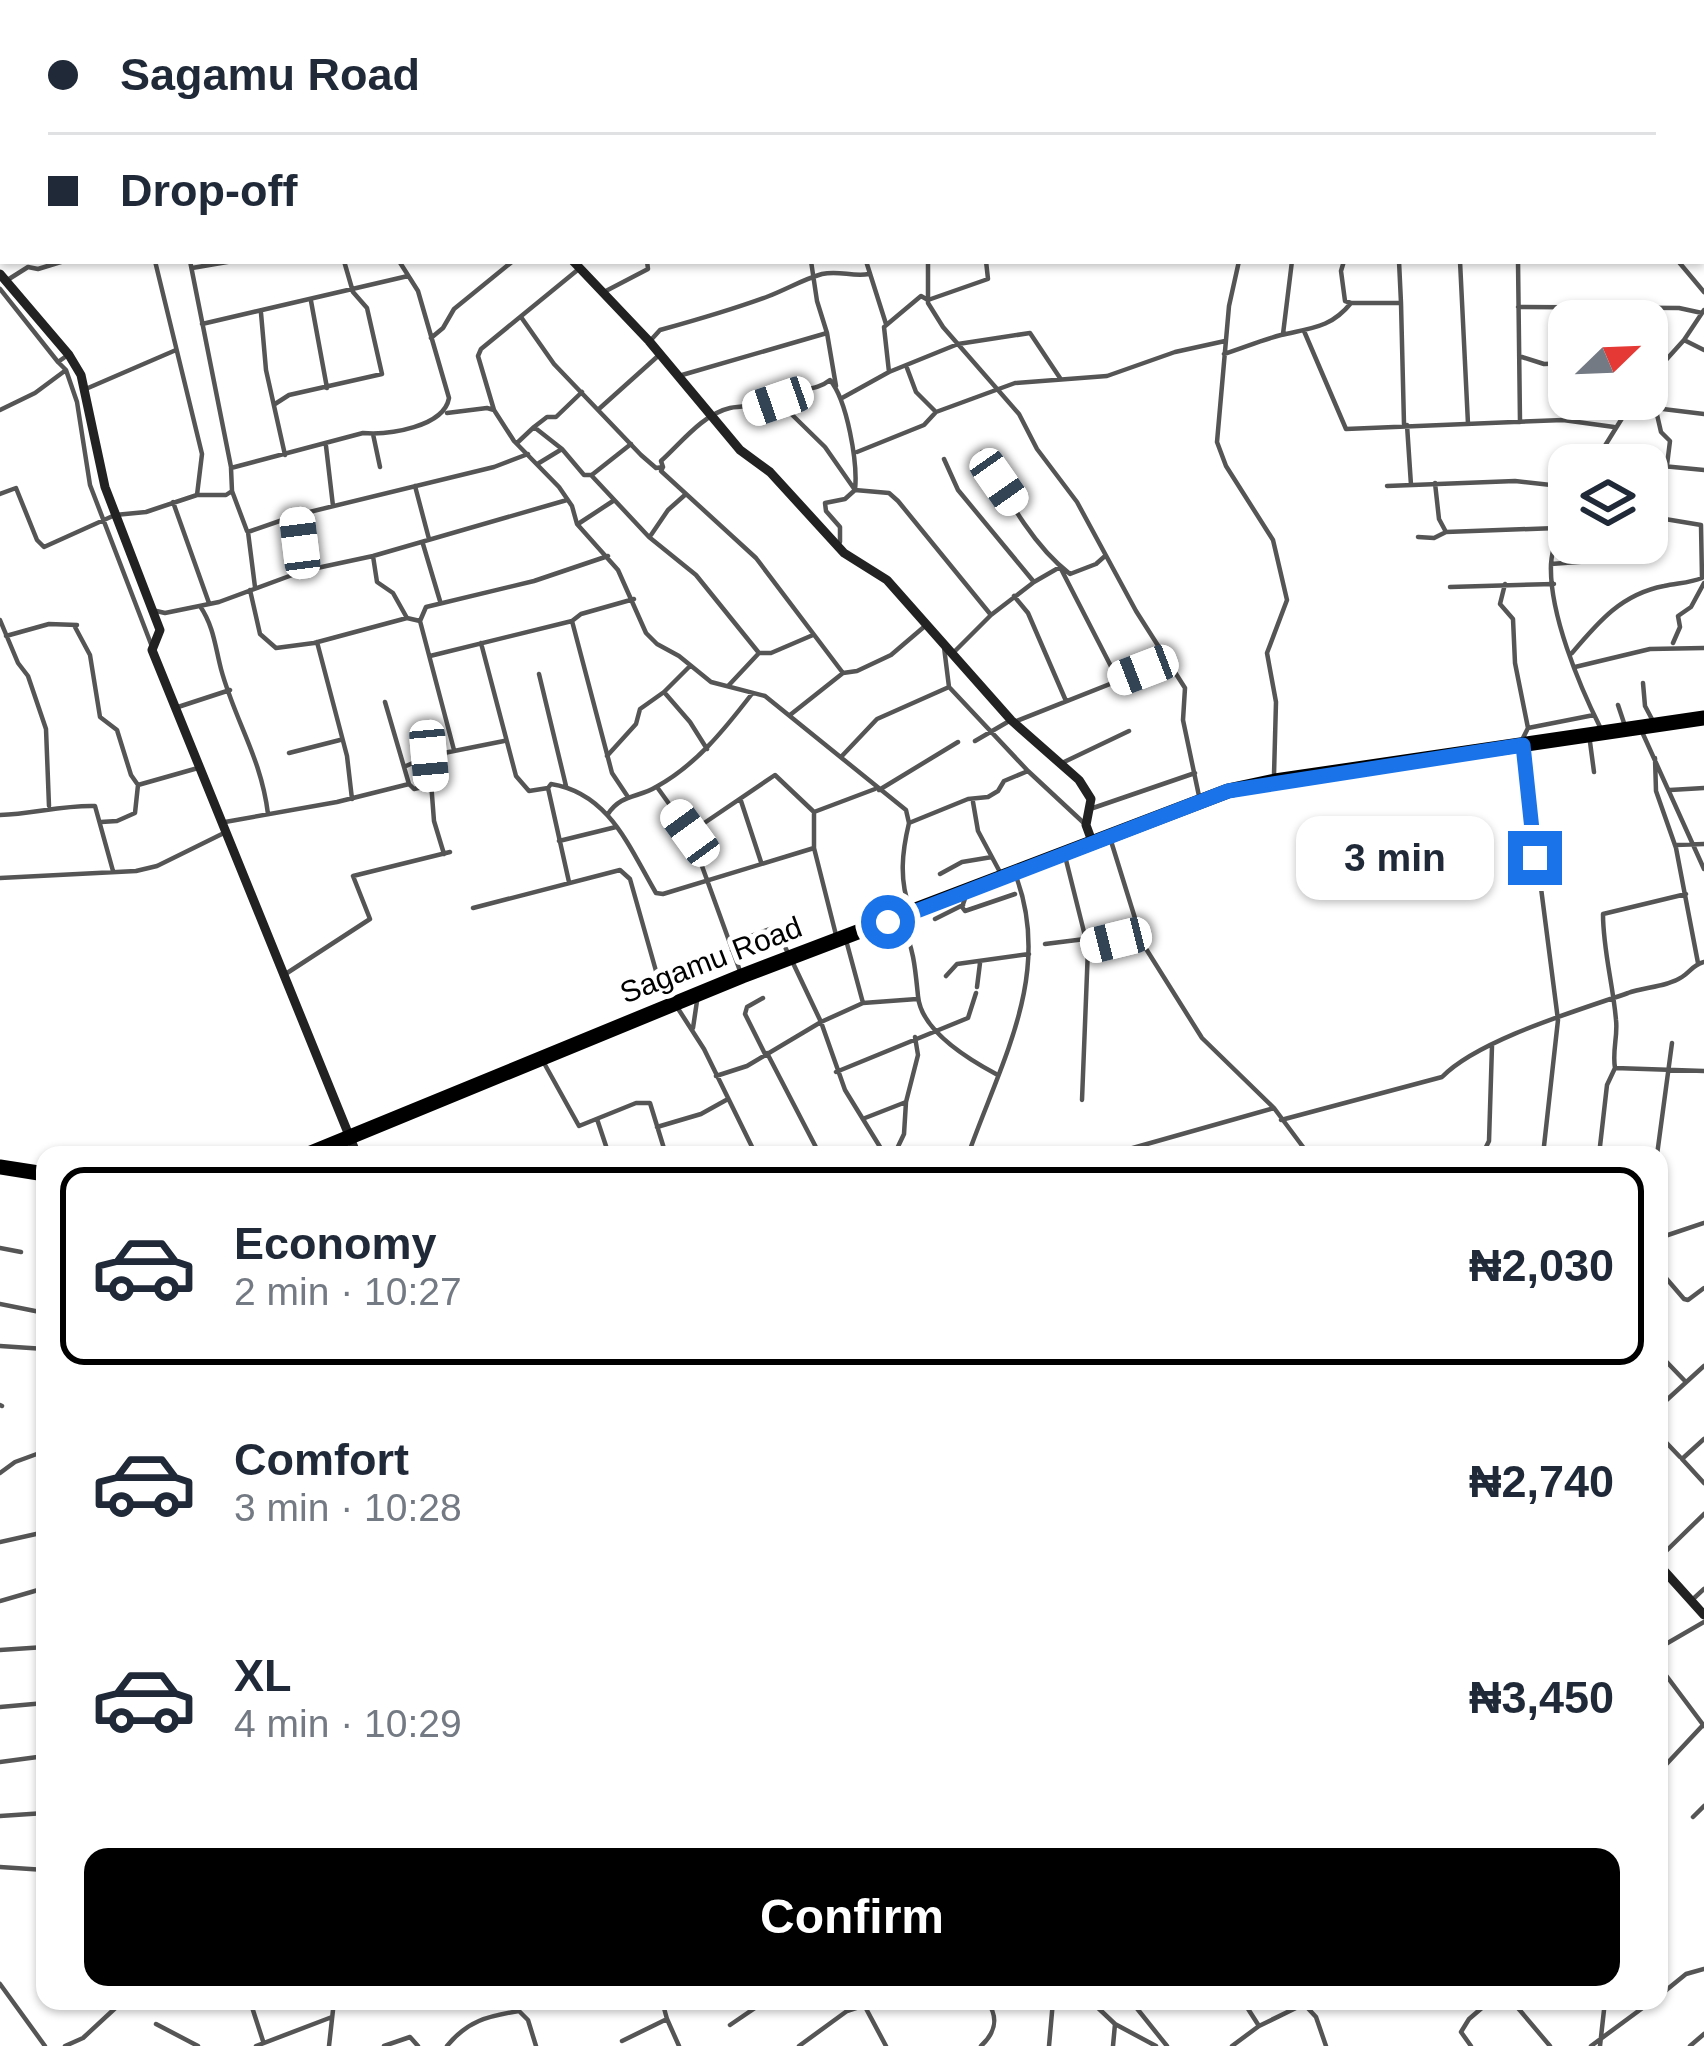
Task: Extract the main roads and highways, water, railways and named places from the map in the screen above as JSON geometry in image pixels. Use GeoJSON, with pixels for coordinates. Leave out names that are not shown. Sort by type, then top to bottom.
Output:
{"type":"FeatureCollection","features":[{"type":"Feature","properties":{"kind":"highway","name":"Sagamu Road"},"geometry":{"type":"LineString","coordinates":[[326,1146],[742,976],[965,899],[1009,877],[1228,791],[1526,737],[1596,735],[1704,718]]}},
{"type":"Feature","properties":{"kind":"highway"},"geometry":{"type":"LineString","coordinates":[[0,1167],[36,1173]]}}]}
